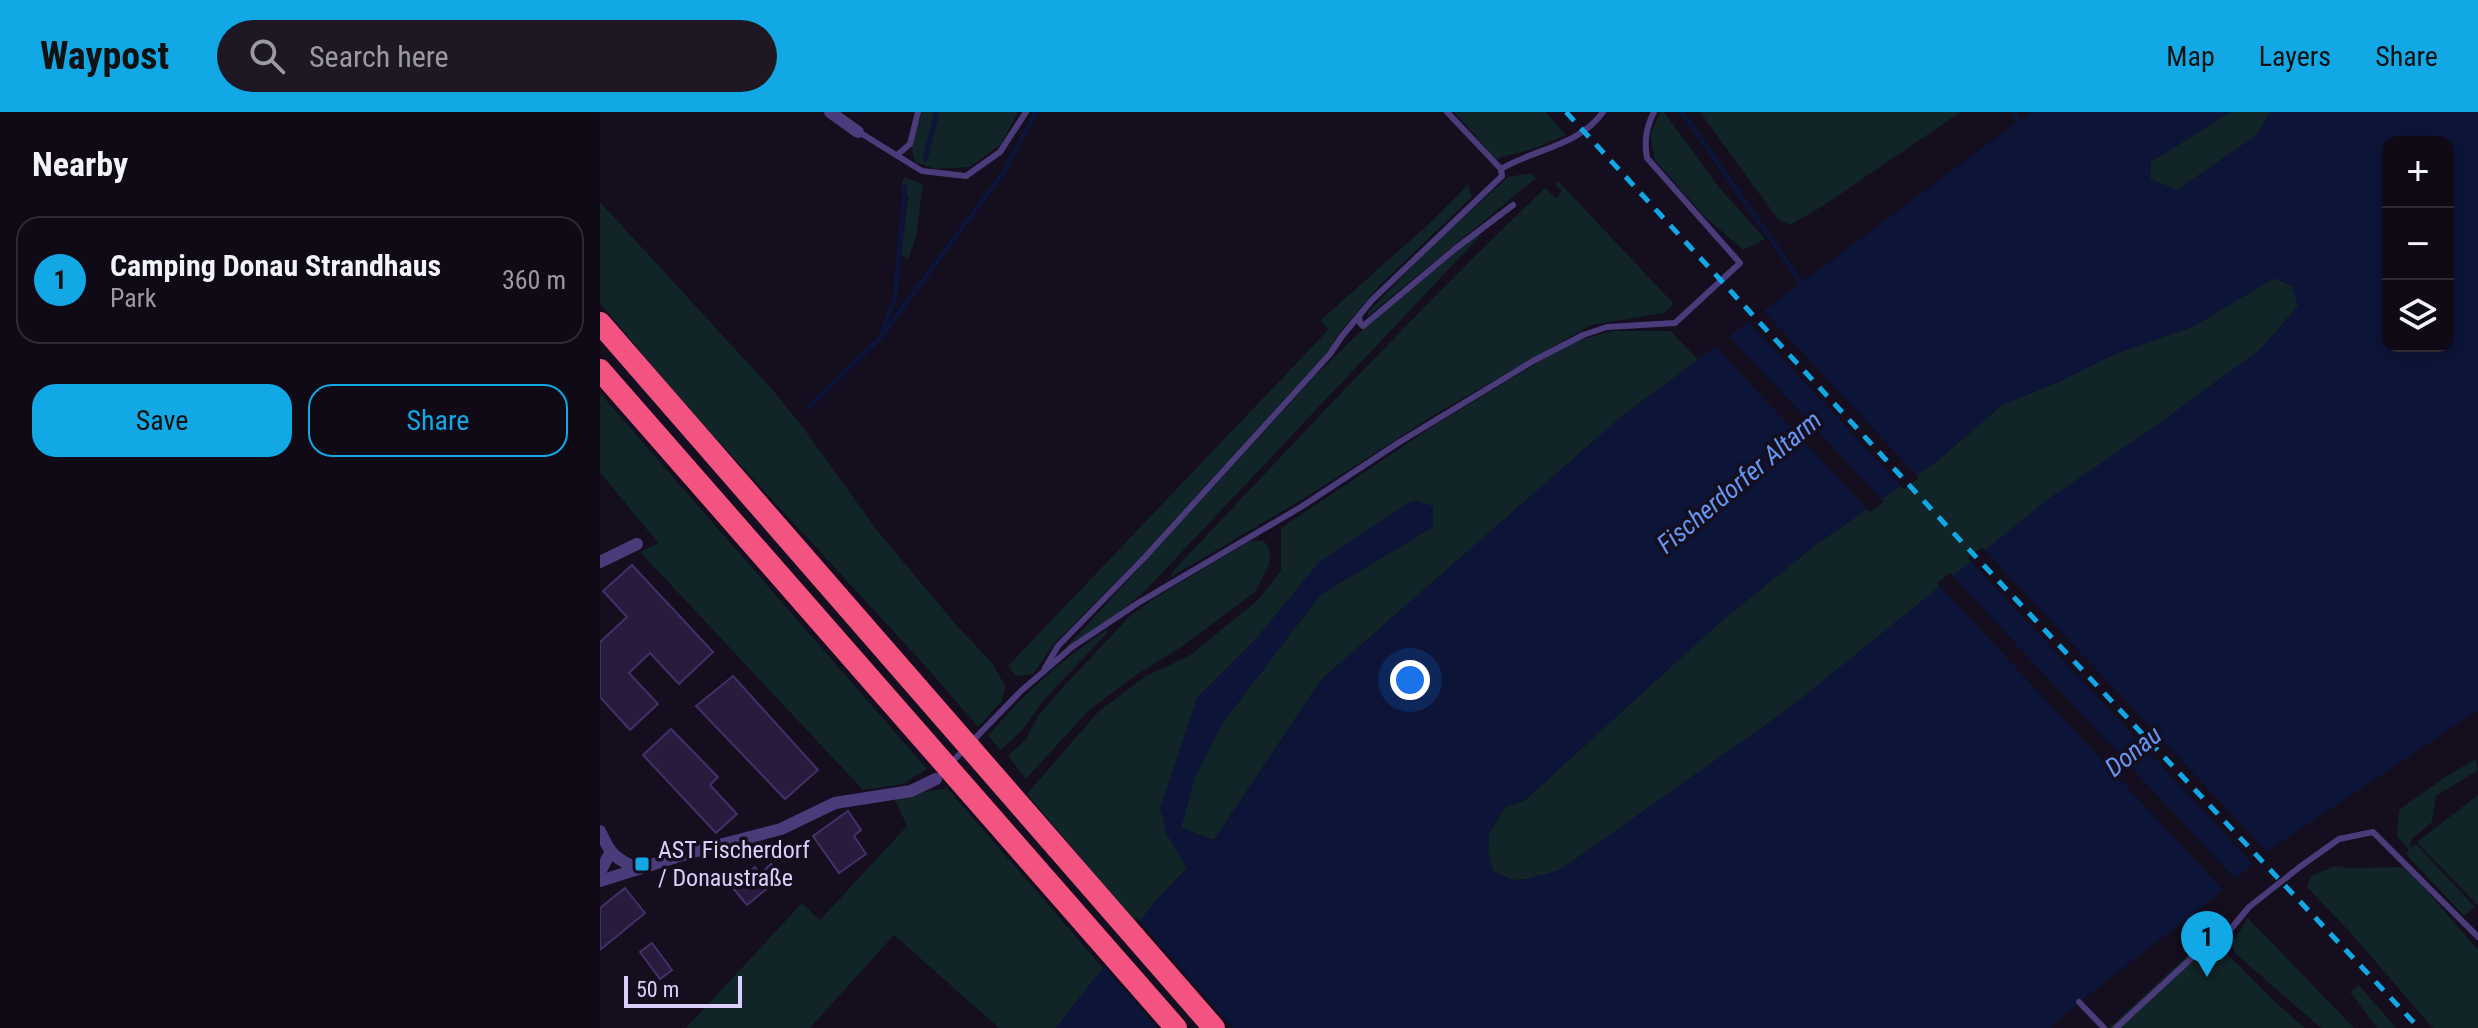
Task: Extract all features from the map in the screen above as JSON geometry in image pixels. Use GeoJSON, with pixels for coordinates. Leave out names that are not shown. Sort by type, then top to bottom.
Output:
{"type":"FeatureCollection","features":[{"type":"Feature","properties":{"kind":"highway"},"geometry":{"type":"LineString","coordinates":[[600,323],[1214,1028]]}},
{"type":"Feature","properties":{"kind":"highway"},"geometry":{"type":"LineString","coordinates":[[600,370],[1176,1028]]}},
{"type":"Feature","properties":{"kind":"street"},"geometry":{"type":"LineString","coordinates":[[830,112],[858,132]]}},
{"type":"Feature","properties":{"kind":"street"},"geometry":{"type":"LineString","coordinates":[[600,562],[637,544]]}},
{"type":"Feature","properties":{"kind":"street"},"geometry":{"type":"LineString","coordinates":[[600,881],[781,829],[835,803],[911,791],[936,779]]}},
{"type":"Feature","properties":{"kind":"street"},"geometry":{"type":"LineString","coordinates":[[600,831],[610,853],[639,869]]}},
{"type":"Feature","properties":{"kind":"street"},"geometry":{"type":"LineString","coordinates":[[600,872],[610,853]]}},
{"type":"Feature","properties":{"kind":"lane"},"geometry":{"type":"LineString","coordinates":[[897,155],[910,144],[918,112]]}},
{"type":"Feature","properties":{"kind":"lane"},"geometry":{"type":"LineString","coordinates":[[858,132],[922,171],[966,176],[1000,152],[1026,112]]}},
{"type":"Feature","properties":{"kind":"lane"},"geometry":{"type":"LineString","coordinates":[[1043,671],[1058,646],[1145,557],[1330,354],[1372,300],[1502,176],[1501,169],[1447,112]]}},
{"type":"Feature","properties":{"kind":"lane"},"geometry":{"type":"LineString","coordinates":[[1501,169],[1520,158],[1565,143],[1596,123],[1603,112]]}},
{"type":"Feature","properties":{"kind":"lane"},"geometry":{"type":"LineString","coordinates":[[936,779],[1043,671],[1072,647],[1138,603],[1301,507],[1398,443],[1533,361],[1583,335],[1607,327],[1675,323],[1740,263],[1647,158],[1647,127],[1654,112]]}},
{"type":"Feature","properties":{"kind":"lane"},"geometry":{"type":"LineString","coordinates":[[1359,316],[1363,326],[1513,205]]}},
{"type":"Feature","properties":{"kind":"lane"},"geometry":{"type":"LineString","coordinates":[[2116,1028],[2209,942],[2230,930],[2249,907],[2339,839],[2373,832],[2478,937]]}},
{"type":"Feature","properties":{"kind":"lane"},"geometry":{"type":"LineString","coordinates":[[2079,1002],[2104,1028]]}},
{"type":"Feature","properties":{"kind":"green space"},"geometry":{"type":"Polygon","coordinates":[[[922,112],[1018,112],[1001,144],[970,167],[935,169],[915,162],[911,147],[922,112]]]}},
{"type":"Feature","properties":{"kind":"green space"},"geometry":{"type":"Polygon","coordinates":[[[1454,112],[1546,112],[1566,135],[1497,160],[1454,112]]]}},
{"type":"Feature","properties":{"kind":"green space"},"geometry":{"type":"Polygon","coordinates":[[[1661,112],[1717,185],[1765,239],[1743,250],[1704,216],[1655,160],[1650,134],[1661,112]]]}},
{"type":"Feature","properties":{"kind":"green space"},"geometry":{"type":"Polygon","coordinates":[[[1700,112],[1961,112],[1790,225],[1777,218],[1700,112]]]}},
{"type":"Feature","properties":{"kind":"green space"},"geometry":{"type":"Polygon","coordinates":[[[2230,112],[2270,112],[2257,135],[2177,190],[2150,179],[2151,162],[2230,112]]]}},
{"type":"Feature","properties":{"kind":"green space"},"geometry":{"type":"Polygon","coordinates":[[[1531,173],[1536,178],[1368,316],[1368,312],[1430,248],[1508,177],[1531,173]]]}},
{"type":"Feature","properties":{"kind":"green space"},"geometry":{"type":"Polygon","coordinates":[[[904,177],[923,184],[916,237],[908,259],[901,254],[908,197],[901,189],[904,177]]]}},
{"type":"Feature","properties":{"kind":"green space"},"geometry":{"type":"Polygon","coordinates":[[[1559,182],[1674,304],[1664,313],[1591,325],[1439,412],[1308,496],[1171,577],[1173,571],[1310,426],[1497,234],[1545,188],[1557,199],[1562,191],[1555,184],[1559,182]]]}},
{"type":"Feature","properties":{"kind":"green space"},"geometry":{"type":"Polygon","coordinates":[[[1468,185],[1472,197],[1378,287],[1335,338],[1332,347],[1145,552],[1055,643],[1033,674],[1016,676],[1008,666],[1328,330],[1321,320],[1468,185]]]}},
{"type":"Feature","properties":{"kind":"green space"},"geometry":{"type":"Polygon","coordinates":[[[600,202],[771,388],[876,529],[993,664],[1005,686],[1002,701],[978,727],[685,405],[600,303],[600,202]]]}},
{"type":"Feature","properties":{"kind":"green space"},"geometry":{"type":"Polygon","coordinates":[[[1478,234],[1480,236],[1145,591],[1064,650],[1312,379],[1359,333],[1478,234]]]}},
{"type":"Feature","properties":{"kind":"green space"},"geometry":{"type":"Polygon","coordinates":[[[2274,278],[2292,286],[2298,306],[2261,349],[2157,425],[1784,712],[1560,870],[1513,880],[1493,871],[1488,853],[1489,834],[1505,807],[1525,800],[1719,623],[1818,543],[1937,461],[2002,405],[2110,356],[2194,326],[2274,278]]]}},
{"type":"Feature","properties":{"kind":"green space"},"geometry":{"type":"Polygon","coordinates":[[[1612,331],[1671,331],[1698,360],[1622,416],[1321,680],[1214,840],[1181,828],[1195,776],[1224,721],[1320,595],[1433,527],[1433,506],[1255,640],[1197,698],[1166,832],[1187,868],[1137,925],[1027,794],[1098,712],[1146,676],[1189,656],[1257,601],[1281,571],[1281,528],[1438,423],[1570,343],[1612,331]]]}},
{"type":"Feature","properties":{"kind":"green space"},"geometry":{"type":"Polygon","coordinates":[[[600,393],[927,769],[903,784],[863,790],[640,552],[658,543],[600,472],[600,393]]]}},
{"type":"Feature","properties":{"kind":"green space"},"geometry":{"type":"Polygon","coordinates":[[[1250,541],[1264,541],[1270,551],[1269,565],[1256,591],[1089,710],[1026,779],[1008,756],[1026,739],[1038,716],[1064,686],[1129,617],[1153,599],[1250,541]]]}},
{"type":"Feature","properties":{"kind":"green space"},"geometry":{"type":"Polygon","coordinates":[[[1106,630],[1108,632],[1042,702],[1025,727],[1001,750],[988,736],[1002,720],[1043,678],[1106,630]]]}},
{"type":"Feature","properties":{"kind":"green space"},"geometry":{"type":"Polygon","coordinates":[[[2476,759],[2478,770],[2436,796],[2432,822],[2411,840],[2410,848],[2416,844],[2475,907],[2464,916],[2406,854],[2409,849],[2397,837],[2399,810],[2476,759]]]}},
{"type":"Feature","properties":{"kind":"green space"},"geometry":{"type":"Polygon","coordinates":[[[947,788],[1103,968],[1056,1028],[999,1028],[894,935],[810,1028],[686,1028],[802,903],[820,920],[907,826],[895,800],[897,797],[947,788]]]}},
{"type":"Feature","properties":{"kind":"green space"},"geometry":{"type":"Polygon","coordinates":[[[2478,795],[2478,906],[2417,842],[2478,795]]]}},
{"type":"Feature","properties":{"kind":"green space"},"geometry":{"type":"Polygon","coordinates":[[[2335,866],[2403,867],[2421,884],[2478,950],[2478,1028],[2433,1028],[2307,887],[2311,876],[2335,866]]]}},
{"type":"Feature","properties":{"kind":"green space"},"geometry":{"type":"Polygon","coordinates":[[[2248,918],[2354,1028],[2321,1028],[2235,953],[2232,943],[2248,918]]]}},
{"type":"Feature","properties":{"kind":"green space"},"geometry":{"type":"Polygon","coordinates":[[[2217,944],[2305,1028],[2109,1028],[2191,952],[2217,944]]]}},
{"type":"Feature","properties":{"kind":"green space"},"geometry":{"type":"Polygon","coordinates":[[[2359,985],[2396,1028],[2377,1028],[2350,992],[2359,985]]]}},
{"type":"Feature","properties":{"kind":"water"},"geometry":{"type":"Polygon","coordinates":[[[2031,112],[2230,112],[2151,162],[2150,179],[2177,190],[2257,135],[2270,112],[2478,112],[2478,710],[2272,848],[2050,1028],[1056,1028],[1154,903],[1187,869],[1166,832],[1160,808],[1197,698],[1255,640],[1319,562],[1413,500],[1433,506],[1433,527],[1320,595],[1224,721],[1195,776],[1181,828],[1214,840],[1321,680],[1622,416],[2031,112]],[[2274,278],[2194,326],[2110,356],[2002,405],[1937,461],[1818,543],[1719,623],[1525,800],[1505,807],[1489,834],[1488,853],[1493,871],[1513,880],[1560,870],[1784,712],[2047,500],[2261,349],[2298,306],[2292,286],[2274,278]]]}},
{"type":"Feature","properties":{"kind":"pier"},"geometry":{"type":"Polygon","coordinates":[[[1761,308],[1919,478],[1904,489],[1746,319],[1761,308]]]}},
{"type":"Feature","properties":{"kind":"pier"},"geometry":{"type":"Polygon","coordinates":[[[1727,334],[1884,502],[1870,512],[1713,344],[1727,334]]]}},
{"type":"Feature","properties":{"kind":"pier"},"geometry":{"type":"Polygon","coordinates":[[[1982,547],[2270,855],[2256,867],[1968,558],[1982,547]]]}},
{"type":"Feature","properties":{"kind":"pier"},"geometry":{"type":"Polygon","coordinates":[[[1950,573],[2238,882],[2226,893],[1937,583],[1950,573]]]}},
{"type":"Feature","properties":{"kind":"pier"},"geometry":{"type":"Polygon","coordinates":[[[1137,918],[1233,1028],[1157,1028],[1101,963],[1137,918]]]}},
{"type":"Feature","properties":{"kind":"building"},"geometry":{"type":"Polygon","coordinates":[[[632,565],[713,652],[679,684],[650,653],[629,673],[658,704],[630,730],[600,697],[600,642],[627,617],[603,591],[632,565]]]}},
{"type":"Feature","properties":{"kind":"building"},"geometry":{"type":"Polygon","coordinates":[[[733,676],[818,770],[785,799],[696,706],[733,676]]]}},
{"type":"Feature","properties":{"kind":"building"},"geometry":{"type":"Polygon","coordinates":[[[671,729],[718,777],[710,785],[737,814],[716,833],[643,755],[671,729]]]}},
{"type":"Feature","properties":{"kind":"building"},"geometry":{"type":"Polygon","coordinates":[[[848,811],[861,830],[854,836],[866,854],[839,873],[813,836],[848,811]]]}},
{"type":"Feature","properties":{"kind":"building"},"geometry":{"type":"Polygon","coordinates":[[[771,864],[780,874],[747,905],[731,886],[755,867],[760,874],[771,864]]]}},
{"type":"Feature","properties":{"kind":"building"},"geometry":{"type":"Polygon","coordinates":[[[625,888],[645,913],[600,950],[600,908],[625,888]]]}},
{"type":"Feature","properties":{"kind":"building"},"geometry":{"type":"Polygon","coordinates":[[[652,943],[672,970],[660,979],[640,952],[652,943]]]}},
{"type":"Feature","properties":{"kind":"waterway"},"geometry":{"type":"LineString","coordinates":[[925,159],[937,112]]}},
{"type":"Feature","properties":{"kind":"waterway"},"geometry":{"type":"LineString","coordinates":[[809,407],[880,338],[1003,173],[1036,112]]}},
{"type":"Feature","properties":{"kind":"waterway"},"geometry":{"type":"LineString","coordinates":[[1682,112],[1805,288]]}},
{"type":"Feature","properties":{"kind":"waterway"},"geometry":{"type":"LineString","coordinates":[[2014,112],[2020,125]]}},
{"type":"Feature","properties":{"kind":"waterway"},"geometry":{"type":"LineString","coordinates":[[882,331],[895,298],[905,187]]}},
{"type":"Feature","properties":{"kind":"railway"},"geometry":{"type":"LineString","coordinates":[[1566,112],[1945,524],[2419,1028]]}},
{"type":"Feature","properties":{"kind":"place","name":"AST Fischerdorf / Donaustraße"},"geometry":{"type":"Point","coordinates":[642,864]}},
{"type":"Feature","properties":{"kind":"place","name":"Camping Donau Strandhaus"},"geometry":{"type":"Point","coordinates":[2207,977]}},
{"type":"Feature","properties":{"kind":"water label","name":"Fischerdorfer Altarm"},"geometry":{"type":"Point","coordinates":[1739,482]}},
{"type":"Feature","properties":{"kind":"water label","name":"Donau"},"geometry":{"type":"Point","coordinates":[2133,751]}}]}
